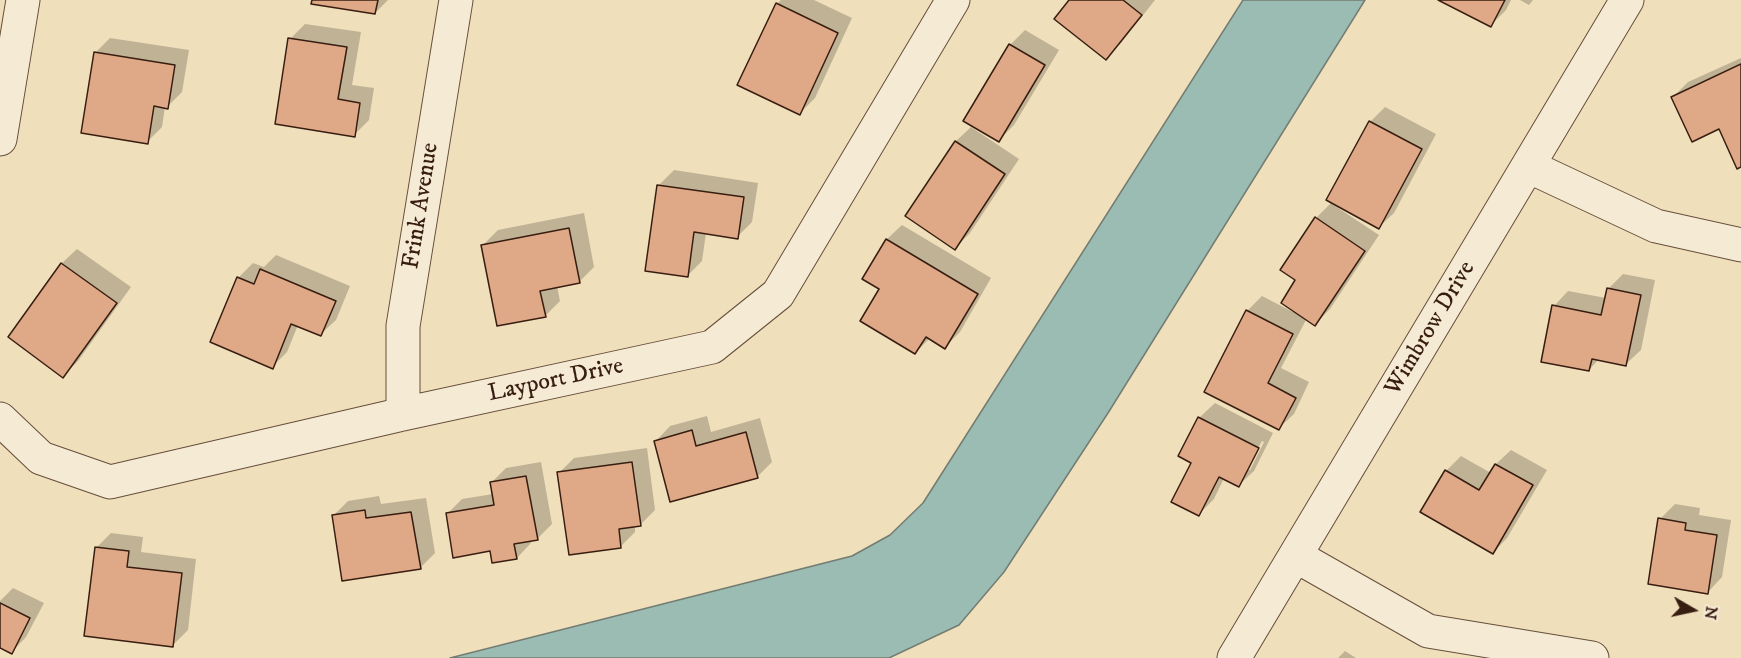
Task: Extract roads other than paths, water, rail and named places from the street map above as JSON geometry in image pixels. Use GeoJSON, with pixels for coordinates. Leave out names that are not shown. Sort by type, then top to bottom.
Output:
{"type":"FeatureCollection","features":[{"type":"Feature","properties":{"kind":"street"},"geometry":{"type":"LineString","coordinates":[[0,139],[23,0]]}},
{"type":"Feature","properties":{"kind":"street","name":"Frink Avenue"},"geometry":{"type":"LineString","coordinates":[[403,414],[403,326],[456,0]]}},
{"type":"Feature","properties":{"kind":"street","name":"Layport Drive"},"geometry":{"type":"LineString","coordinates":[[0,419],[41,458],[110,482],[403,414],[712,347],[778,294],[953,0]]}},
{"type":"Feature","properties":{"kind":"street","name":"Wimbrow Drive"},"geometry":{"type":"LineString","coordinates":[[1234,658],[1627,0]]}},
{"type":"Feature","properties":{"kind":"street"},"geometry":{"type":"LineString","coordinates":[[1528,166],[1656,226],[1741,245]]}},
{"type":"Feature","properties":{"kind":"street"},"geometry":{"type":"LineString","coordinates":[[1296,556],[1428,631],[1592,658]]}},
{"type":"Feature","properties":{"kind":"water"},"geometry":{"type":"Polygon","coordinates":[[[1243,0],[1365,0],[1108,413],[1004,572],[959,625],[889,658],[450,658],[852,556],[890,535],[923,503],[1243,0]]]}}]}
